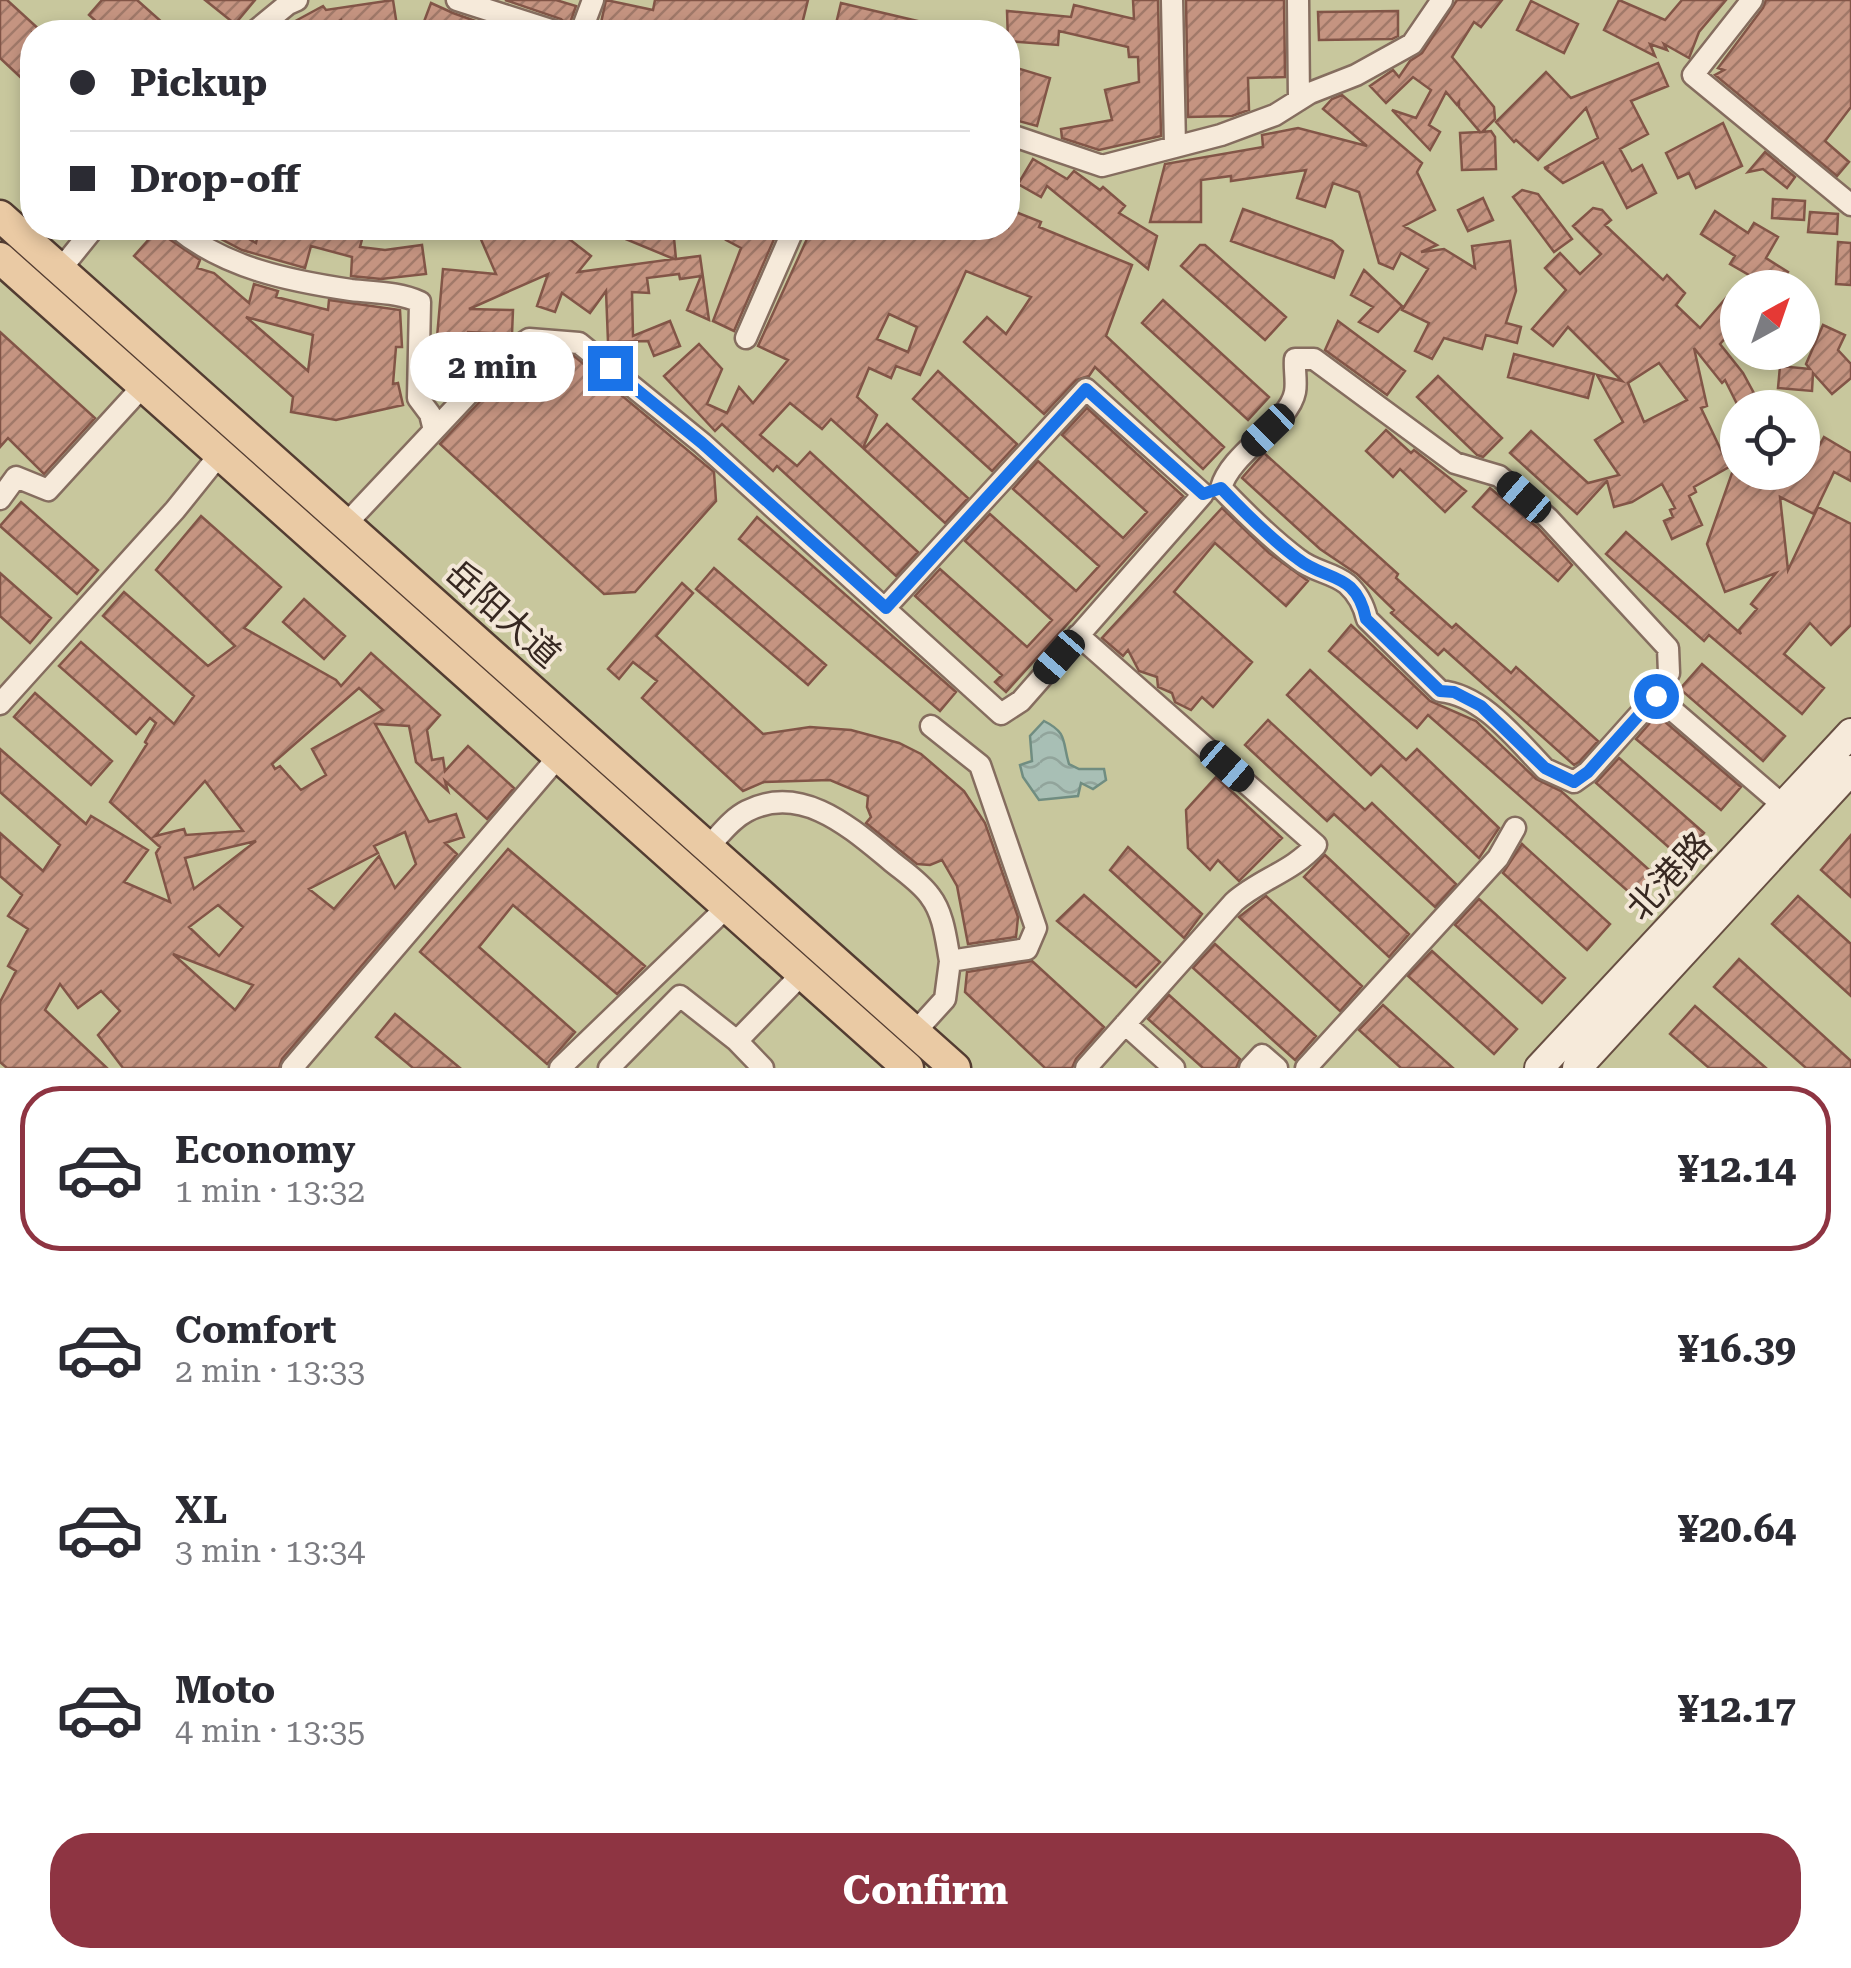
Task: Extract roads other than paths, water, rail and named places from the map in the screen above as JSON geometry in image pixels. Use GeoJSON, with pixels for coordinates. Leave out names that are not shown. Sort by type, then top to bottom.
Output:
{"type":"FeatureCollection","features":[{"type":"Feature","properties":{"kind":"main road","name":"岳阳大道"},"geometry":{"type":"LineString","coordinates":[[0,216],[20,234]]}},
{"type":"Feature","properties":{"kind":"main road","name":"岳阳大道"},"geometry":{"type":"LineString","coordinates":[[27,240],[955,1068]]}},
{"type":"Feature","properties":{"kind":"main road","name":"岳阳大道"},"geometry":{"type":"LineString","coordinates":[[0,258],[908,1068]]}},
{"type":"Feature","properties":{"kind":"main road","name":"北港路"},"geometry":{"type":"LineString","coordinates":[[1539,1068],[1851,733]]}},
{"type":"Feature","properties":{"kind":"main road","name":"北港路"},"geometry":{"type":"LineString","coordinates":[[1576,1068],[1851,770]]}},
{"type":"Feature","properties":{"kind":"street"},"geometry":{"type":"LineString","coordinates":[[269,20],[297,0]]}},
{"type":"Feature","properties":{"kind":"street"},"geometry":{"type":"LineString","coordinates":[[457,0],[519,20]]}},
{"type":"Feature","properties":{"kind":"street"},"geometry":{"type":"LineString","coordinates":[[1172,0],[1174,146]]}},
{"type":"Feature","properties":{"kind":"street"},"geometry":{"type":"LineString","coordinates":[[1298,0],[1299,100]]}},
{"type":"Feature","properties":{"kind":"street"},"geometry":{"type":"LineString","coordinates":[[1020,138],[1102,166],[1221,135],[1276,115],[1412,44],[1442,0]]}},
{"type":"Feature","properties":{"kind":"street"},"geometry":{"type":"LineString","coordinates":[[1752,0],[1693,75],[1844,198],[1851,174]]}},
{"type":"Feature","properties":{"kind":"street"},"geometry":{"type":"LineString","coordinates":[[60,270],[84,240]]}},
{"type":"Feature","properties":{"kind":"street"},"geometry":{"type":"LineString","coordinates":[[192,240],[228,261],[320,285],[403,294],[420,302],[418,398],[430,414],[434,430]]}},
{"type":"Feature","properties":{"kind":"street"},"geometry":{"type":"LineString","coordinates":[[746,338],[789,240]]}},
{"type":"Feature","properties":{"kind":"street"},"geometry":{"type":"LineString","coordinates":[[346,524],[503,357],[529,338],[579,343],[702,443],[1001,714],[1021,701],[1212,491],[1225,473],[1268,430],[1295,395],[1295,359],[1314,359],[1456,463],[1499,476],[1548,518],[1668,648],[1669,673],[1656,696],[1588,772],[1574,782],[1545,768],[1481,706],[1454,692],[1440,691],[1366,619],[1351,588],[1333,574],[1315,571],[1297,559],[1212,491],[1086,389],[886,608]]}},
{"type":"Feature","properties":{"kind":"street"},"geometry":{"type":"LineString","coordinates":[[0,500],[16,477],[48,490],[143,386]]}},
{"type":"Feature","properties":{"kind":"street"},"geometry":{"type":"LineString","coordinates":[[0,704],[175,510],[220,454]]}},
{"type":"Feature","properties":{"kind":"street"},"geometry":{"type":"LineString","coordinates":[[1078,636],[1316,845],[1282,874],[1256,882],[1234,902],[1086,1068]]}},
{"type":"Feature","properties":{"kind":"street"},"geometry":{"type":"LineString","coordinates":[[1656,696],[1785,807]]}},
{"type":"Feature","properties":{"kind":"street"},"geometry":{"type":"LineString","coordinates":[[932,726],[980,765],[1036,928],[1027,949],[950,961]]}},
{"type":"Feature","properties":{"kind":"street"},"geometry":{"type":"LineString","coordinates":[[292,1068],[558,756]]}},
{"type":"Feature","properties":{"kind":"street"},"geometry":{"type":"LineString","coordinates":[[708,848],[748,810],[775,803],[812,806],[843,820],[929,894],[940,913],[950,961],[945,999],[916,1032]]}},
{"type":"Feature","properties":{"kind":"street"},"geometry":{"type":"LineString","coordinates":[[1306,1068],[1498,858],[1515,828]]}},
{"type":"Feature","properties":{"kind":"street"},"geometry":{"type":"LineString","coordinates":[[560,1068],[727,906]]}},
{"type":"Feature","properties":{"kind":"street"},"geometry":{"type":"LineString","coordinates":[[737,1041],[802,974]]}},
{"type":"Feature","properties":{"kind":"street"},"geometry":{"type":"LineString","coordinates":[[608,1068],[680,996],[737,1041],[762,1068]]}},
{"type":"Feature","properties":{"kind":"street"},"geometry":{"type":"LineString","coordinates":[[1125,1024],[1174,1068]]}},
{"type":"Feature","properties":{"kind":"street"},"geometry":{"type":"LineString","coordinates":[[1250,1068],[1262,1055],[1278,1068]]}},
{"type":"Feature","properties":{"kind":"water"},"geometry":{"type":"Polygon","coordinates":[[[1044,721],[1061,734],[1069,764],[1079,769],[1104,769],[1106,780],[1093,789],[1081,783],[1078,796],[1039,800],[1023,777],[1020,765],[1032,761],[1030,736],[1044,721]]]}}]}
